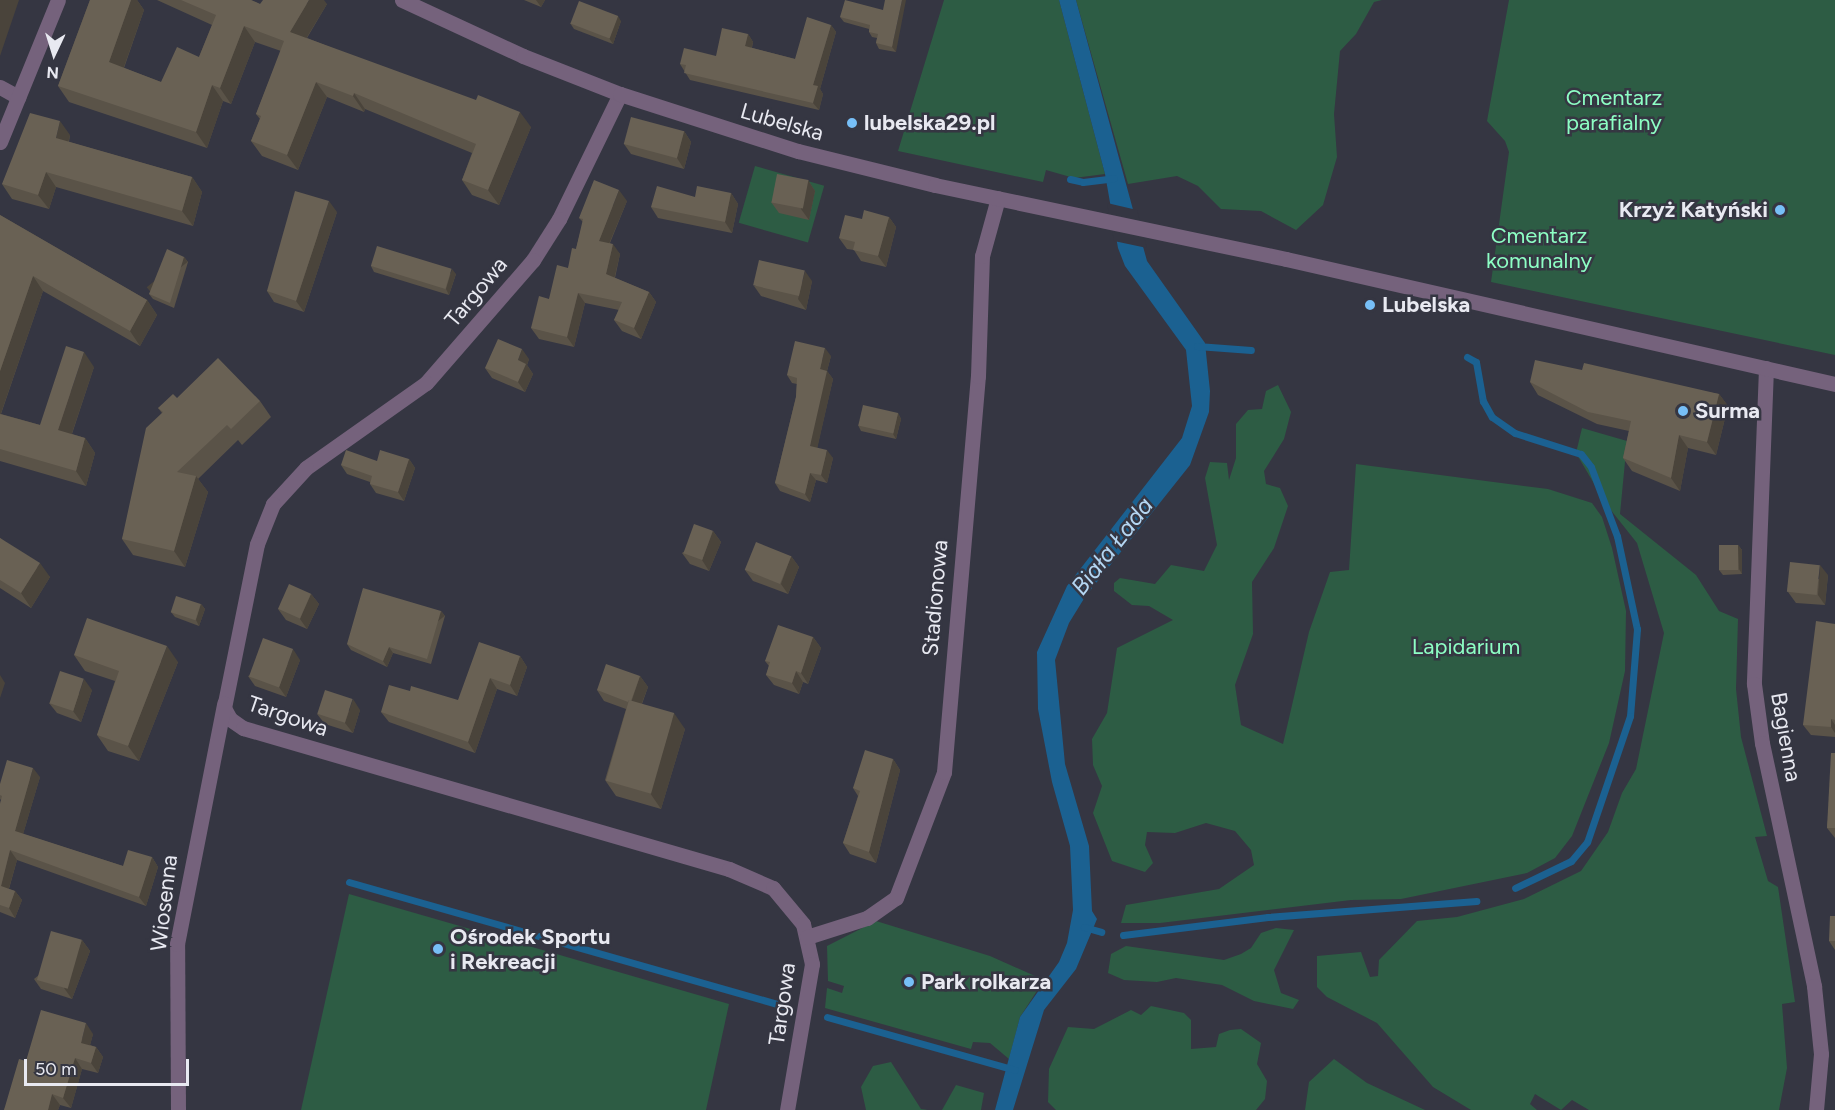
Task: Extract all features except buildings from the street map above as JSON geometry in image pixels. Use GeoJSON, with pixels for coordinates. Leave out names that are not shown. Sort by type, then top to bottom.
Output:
{"type":"FeatureCollection","features":[{"type":"Feature","properties":{"kind":"street"},"geometry":{"type":"LineString","coordinates":[[0,142],[58,0]]}},
{"type":"Feature","properties":{"kind":"street","name":"Lubelska"},"geometry":{"type":"LineString","coordinates":[[402,0],[523,56],[620,94],[798,151],[998,198],[1161,232],[1835,384]]}},
{"type":"Feature","properties":{"kind":"street"},"geometry":{"type":"LineString","coordinates":[[0,87],[18,97]]}},
{"type":"Feature","properties":{"kind":"street","name":"Targowa"},"geometry":{"type":"LineString","coordinates":[[620,94],[559,219],[533,260],[426,383],[306,468],[273,504],[257,544],[224,705],[230,719],[243,728],[752,877],[781,894],[799,917],[807,937],[811,982],[787,1110]]}},
{"type":"Feature","properties":{"kind":"street","name":"Stadionowa"},"geometry":{"type":"LineString","coordinates":[[807,937],[867,918],[896,898],[944,772],[978,376],[982,256],[998,198]]}},
{"type":"Feature","properties":{"kind":"street","name":"Bagienna"},"geometry":{"type":"LineString","coordinates":[[1766,368],[1754,684],[1762,743],[1815,995],[1821,1054],[1816,1110]]}},
{"type":"Feature","properties":{"kind":"street","name":"Wiosenna"},"geometry":{"type":"LineString","coordinates":[[177,1110],[177,944],[224,705]]}},
{"type":"Feature","properties":{"kind":"green space"},"geometry":{"type":"Polygon","coordinates":[[[944,0],[1059,0],[1105,174],[1074,178],[1046,170],[1043,182],[898,151],[944,0]]]}},
{"type":"Feature","properties":{"kind":"green space"},"geometry":{"type":"Polygon","coordinates":[[[1076,0],[1382,0],[1374,2],[1356,34],[1340,51],[1334,114],[1337,157],[1323,205],[1296,230],[1261,211],[1221,209],[1198,186],[1177,176],[1128,184],[1076,0]]]}},
{"type":"Feature","properties":{"kind":"green space"},"geometry":{"type":"Polygon","coordinates":[[[1509,0],[1835,0],[1835,355],[1491,282],[1509,152],[1505,141],[1487,121],[1509,0]]]}},
{"type":"Feature","properties":{"kind":"green space"},"geometry":{"type":"Polygon","coordinates":[[[755,166],[824,186],[808,243],[739,223],[755,166]]]}},
{"type":"Feature","properties":{"kind":"green space","name":"Lapidarium"},"geometry":{"type":"Polygon","coordinates":[[[1278,385],[1291,412],[1284,439],[1264,471],[1266,484],[1280,488],[1288,506],[1274,548],[1252,582],[1253,634],[1235,685],[1241,725],[1283,744],[1309,632],[1330,572],[1349,570],[1356,464],[1548,489],[1592,503],[1602,517],[1612,548],[1626,611],[1625,671],[1609,743],[1572,836],[1555,858],[1527,873],[1401,899],[1351,900],[1160,923],[1121,923],[1126,905],[1219,889],[1254,865],[1251,850],[1235,831],[1206,823],[1175,833],[1147,832],[1145,845],[1153,863],[1145,872],[1112,861],[1093,813],[1102,786],[1093,765],[1092,739],[1107,713],[1117,648],[1173,620],[1149,606],[1132,605],[1114,591],[1114,583],[1120,578],[1155,584],[1171,565],[1204,571],[1217,545],[1205,478],[1210,462],[1227,463],[1229,480],[1236,458],[1236,424],[1248,410],[1262,409],[1266,391],[1278,385]]]}},
{"type":"Feature","properties":{"kind":"green space"},"geometry":{"type":"Polygon","coordinates":[[[1582,428],[1627,441],[1620,514],[1696,575],[1719,611],[1738,619],[1736,689],[1741,737],[1767,836],[1755,837],[1768,881],[1778,887],[1795,1002],[1782,1004],[1787,1068],[1779,1110],[1589,1110],[1572,1100],[1561,1110],[1535,1094],[1530,1104],[1537,1110],[1471,1110],[1433,1087],[1377,1023],[1327,997],[1317,987],[1317,956],[1361,952],[1370,977],[1378,976],[1379,960],[1417,921],[1457,917],[1524,899],[1581,871],[1608,832],[1622,793],[1636,769],[1664,633],[1637,543],[1606,504],[1576,453],[1582,428]]]}},
{"type":"Feature","properties":{"kind":"green space","name":"Ośrodek Sportu i Rekreacji"},"geometry":{"type":"Polygon","coordinates":[[[349,894],[729,1004],[706,1110],[301,1110],[349,894]]]}},
{"type":"Feature","properties":{"kind":"green space"},"geometry":{"type":"Polygon","coordinates":[[[876,921],[990,956],[1044,980],[1020,1017],[1009,1059],[990,1043],[973,1042],[971,1049],[825,1008],[827,988],[842,993],[844,986],[828,981],[827,946],[876,921]]]}},
{"type":"Feature","properties":{"kind":"green space"},"geometry":{"type":"Polygon","coordinates":[[[1276,928],[1294,930],[1274,970],[1281,993],[1299,1000],[1293,1009],[1254,1001],[1222,985],[1176,978],[1157,982],[1124,980],[1108,973],[1111,954],[1126,946],[1224,960],[1251,948],[1261,933],[1276,928]]]}},
{"type":"Feature","properties":{"kind":"green space"},"geometry":{"type":"Polygon","coordinates":[[[1151,1006],[1184,1013],[1191,1020],[1191,1049],[1216,1047],[1219,1034],[1241,1029],[1261,1043],[1257,1064],[1267,1081],[1265,1099],[1256,1110],[1056,1110],[1048,1102],[1049,1069],[1068,1027],[1094,1029],[1131,1010],[1141,1015],[1151,1006]]]}},
{"type":"Feature","properties":{"kind":"green space"},"geometry":{"type":"Polygon","coordinates":[[[1334,1059],[1367,1083],[1425,1110],[1305,1110],[1309,1082],[1334,1059]]]}},
{"type":"Feature","properties":{"kind":"green space"},"geometry":{"type":"Polygon","coordinates":[[[891,1062],[921,1109],[928,1110],[866,1110],[861,1087],[873,1066],[891,1062]]]}},
{"type":"Feature","properties":{"kind":"green space"},"geometry":{"type":"Polygon","coordinates":[[[956,1085],[984,1093],[981,1110],[942,1110],[956,1085]]]}},
{"type":"Feature","properties":{"kind":"water","name":"Biała Łada"},"geometry":{"type":"Polygon","coordinates":[[[1059,0],[1076,0],[1147,261],[1205,343],[1210,391],[1209,412],[1190,465],[1085,597],[1069,623],[1055,660],[1065,764],[1089,846],[1092,911],[1097,919],[1076,969],[1044,1010],[1013,1110],[995,1110],[1020,1017],[1059,962],[1067,943],[1073,910],[1070,846],[1052,782],[1038,709],[1037,652],[1067,586],[1182,438],[1192,406],[1186,350],[1125,266],[1118,248],[1105,174],[1059,0]]]}},
{"type":"Feature","properties":{"kind":"pier"},"geometry":{"type":"Polygon","coordinates":[[[1107,203],[1137,210],[1147,248],[1114,241],[1107,203]]]}},
{"type":"Feature","properties":{"kind":"waterway"},"geometry":{"type":"LineString","coordinates":[[1070,179],[1083,182],[1114,178]]}},
{"type":"Feature","properties":{"kind":"waterway"},"geometry":{"type":"LineString","coordinates":[[1197,346],[1251,350]]}},
{"type":"Feature","properties":{"kind":"waterway"},"geometry":{"type":"LineString","coordinates":[[1467,357],[1476,362],[1483,401],[1492,417],[1515,433],[1581,454],[1591,467],[1617,536],[1637,629],[1630,716],[1587,842],[1571,861],[1515,888]]}},
{"type":"Feature","properties":{"kind":"waterway"},"geometry":{"type":"LineString","coordinates":[[349,882],[783,1006]]}},
{"type":"Feature","properties":{"kind":"waterway"},"geometry":{"type":"LineString","coordinates":[[1123,935],[1268,917],[1476,901]]}},
{"type":"Feature","properties":{"kind":"waterway"},"geometry":{"type":"LineString","coordinates":[[1084,927],[1101,932]]}},
{"type":"Feature","properties":{"kind":"waterway"},"geometry":{"type":"LineString","coordinates":[[827,1017],[1015,1070]]}},
{"type":"Feature","properties":{"kind":"place","name":"lubelska29.pl"},"geometry":{"type":"Point","coordinates":[852,123]}},
{"type":"Feature","properties":{"kind":"place","name":"Krzyż Katyński"},"geometry":{"type":"Point","coordinates":[1780,210]}},
{"type":"Feature","properties":{"kind":"place","name":"Lubelska"},"geometry":{"type":"Point","coordinates":[1370,305]}},
{"type":"Feature","properties":{"kind":"place","name":"Surma"},"geometry":{"type":"Point","coordinates":[1683,411]}},
{"type":"Feature","properties":{"kind":"place","name":"Ośrodek Sportu i Rekreacji"},"geometry":{"type":"Point","coordinates":[438,949]}},
{"type":"Feature","properties":{"kind":"place","name":"Park rolkarza"},"geometry":{"type":"Point","coordinates":[909,982]}},
{"type":"Feature","properties":{"kind":"park label","name":"Cmentarz parafialny"},"geometry":{"type":"Point","coordinates":[1614,110]}},
{"type":"Feature","properties":{"kind":"park label","name":"Cmentarz komunalny"},"geometry":{"type":"Point","coordinates":[1539,248]}}]}
